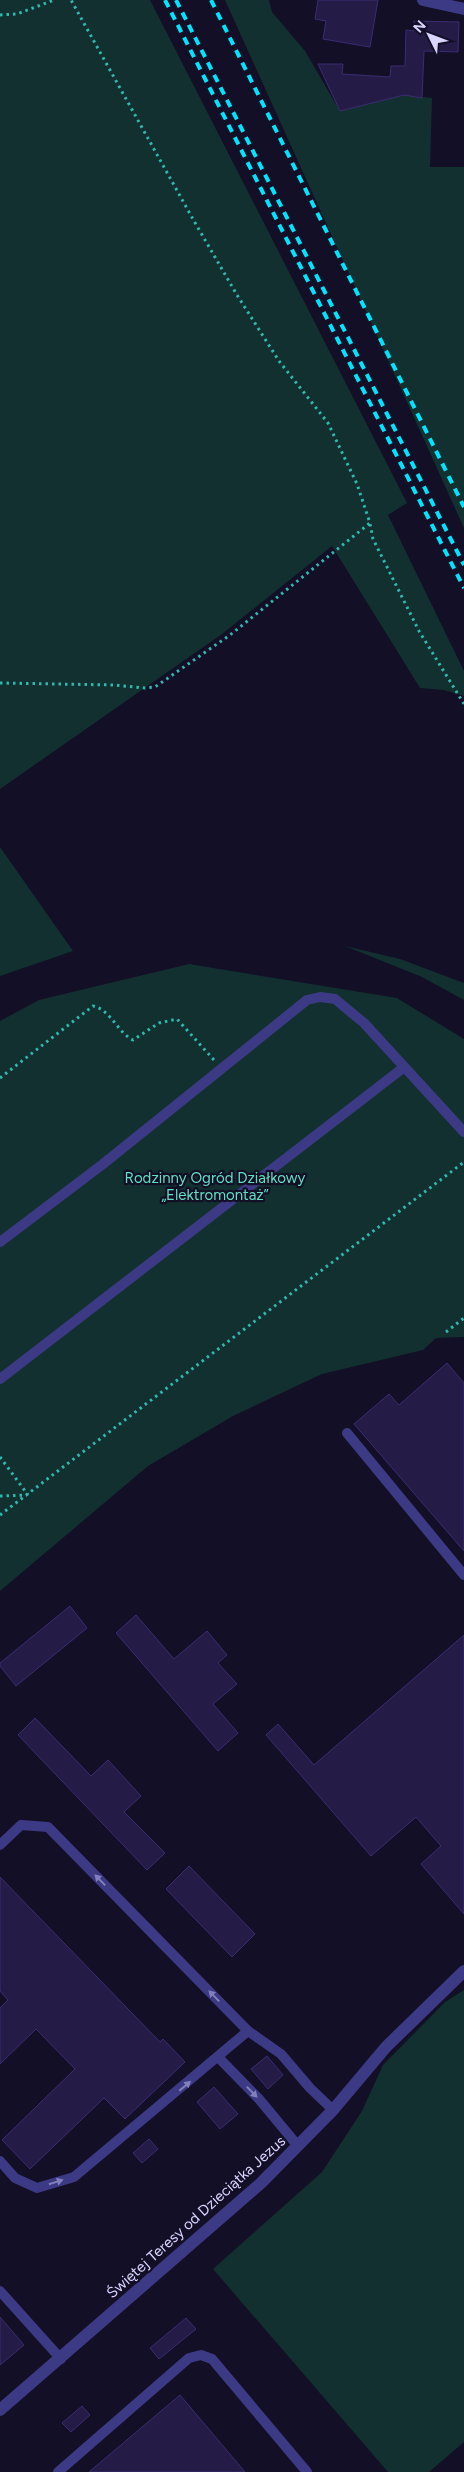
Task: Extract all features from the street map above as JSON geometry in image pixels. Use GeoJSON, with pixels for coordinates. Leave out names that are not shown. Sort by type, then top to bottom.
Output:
{"type":"FeatureCollection","features":[{"type":"Feature","properties":{"kind":"street"},"geometry":{"type":"LineString","coordinates":[[423,0],[464,9]]}},
{"type":"Feature","properties":{"kind":"street","name":"Świętej Teresy od Dzieciątka Jezus"},"geometry":{"type":"LineString","coordinates":[[0,2410],[262,2183],[333,2110],[386,2047],[464,1971]]}},
{"type":"Feature","properties":{"kind":"lane"},"geometry":{"type":"LineString","coordinates":[[0,1242],[104,1164],[307,1000],[320,997],[335,999],[364,1023],[403,1068],[464,1132]]}},
{"type":"Feature","properties":{"kind":"lane"},"geometry":{"type":"LineString","coordinates":[[0,1379],[403,1068]]}},
{"type":"Feature","properties":{"kind":"lane"},"geometry":{"type":"LineString","coordinates":[[347,1433],[464,1575]]}},
{"type":"Feature","properties":{"kind":"lane"},"geometry":{"type":"LineString","coordinates":[[0,1844],[21,1824],[48,1827],[248,2031],[281,2054],[333,2110]]}},
{"type":"Feature","properties":{"kind":"lane"},"geometry":{"type":"LineString","coordinates":[[0,2161],[16,2178],[37,2188],[74,2177],[248,2031]]}},
{"type":"Feature","properties":{"kind":"lane"},"geometry":{"type":"LineString","coordinates":[[218,2058],[259,2099],[298,2146]]}},
{"type":"Feature","properties":{"kind":"lane"},"geometry":{"type":"LineString","coordinates":[[0,2290],[61,2359]]}},
{"type":"Feature","properties":{"kind":"lane"},"geometry":{"type":"LineString","coordinates":[[58,2472],[189,2358],[201,2355],[212,2359],[307,2472]]}},
{"type":"Feature","properties":{"kind":"path"},"geometry":{"type":"LineString","coordinates":[[0,15],[17,14],[54,0]]}},
{"type":"Feature","properties":{"kind":"path"},"geometry":{"type":"LineString","coordinates":[[71,0],[194,221],[237,294],[279,362],[328,423],[357,484],[370,523],[373,539],[419,632],[464,704]]}},
{"type":"Feature","properties":{"kind":"path"},"geometry":{"type":"LineString","coordinates":[[0,683],[114,685],[145,688],[155,686],[230,635],[370,523]]}},
{"type":"Feature","properties":{"kind":"path"},"geometry":{"type":"LineString","coordinates":[[0,1078],[93,1006],[101,1008],[127,1037],[133,1040],[159,1022],[177,1018],[222,1069]]}},
{"type":"Feature","properties":{"kind":"path"},"geometry":{"type":"LineString","coordinates":[[0,1515],[464,1162]]}},
{"type":"Feature","properties":{"kind":"path"},"geometry":{"type":"LineString","coordinates":[[446,1332],[464,1318]]}},
{"type":"Feature","properties":{"kind":"path"},"geometry":{"type":"LineString","coordinates":[[0,1457],[28,1495]]}},
{"type":"Feature","properties":{"kind":"path"},"geometry":{"type":"LineString","coordinates":[[0,1496],[28,1495]]}},
{"type":"Feature","properties":{"kind":"green space"},"geometry":{"type":"Polygon","coordinates":[[[0,0],[150,0],[407,503],[388,515],[464,671],[464,696],[444,690],[420,688],[332,546],[222,634],[0,789],[0,0]]]}},
{"type":"Feature","properties":{"kind":"green space"},"geometry":{"type":"Polygon","coordinates":[[[225,0],[269,0],[272,12],[305,51],[340,111],[404,95],[432,98],[430,167],[464,167],[464,528],[225,0]]]}},
{"type":"Feature","properties":{"kind":"green space"},"geometry":{"type":"Polygon","coordinates":[[[0,847],[73,951],[0,976],[0,847]]]}},
{"type":"Feature","properties":{"kind":"green space"},"geometry":{"type":"Polygon","coordinates":[[[345,946],[400,959],[464,983],[464,1000],[422,977],[345,946]]]}},
{"type":"Feature","properties":{"kind":"green space","name":"Rodzinny Ogród Działkowy „Elektromontaż”"},"geometry":{"type":"Polygon","coordinates":[[[189,964],[397,998],[464,1039],[464,1337],[436,1338],[423,1350],[322,1374],[233,1416],[148,1466],[0,1591],[0,1021],[39,1000],[189,964]]]}},
{"type":"Feature","properties":{"kind":"green space"},"geometry":{"type":"Polygon","coordinates":[[[464,1990],[464,2442],[429,2472],[388,2472],[213,2269],[322,2172],[362,2111],[383,2065],[445,2002],[464,1990]]]}},
{"type":"Feature","properties":{"kind":"building"},"geometry":{"type":"Polygon","coordinates":[[[318,0],[378,0],[370,47],[323,39],[326,21],[315,19],[318,0]]]}},
{"type":"Feature","properties":{"kind":"building"},"geometry":{"type":"Polygon","coordinates":[[[414,21],[459,22],[458,52],[424,51],[422,98],[404,95],[340,111],[318,64],[343,64],[342,74],[390,77],[391,66],[405,66],[406,30],[414,31],[414,21]]]}},
{"type":"Feature","properties":{"kind":"building"},"geometry":{"type":"Polygon","coordinates":[[[447,1363],[464,1383],[464,1551],[354,1424],[389,1394],[399,1405],[447,1363]]]}},
{"type":"Feature","properties":{"kind":"building"},"geometry":{"type":"Polygon","coordinates":[[[70,1606],[87,1628],[16,1686],[0,1666],[0,1663],[70,1606]]]}},
{"type":"Feature","properties":{"kind":"building"},"geometry":{"type":"Polygon","coordinates":[[[136,1615],[174,1659],[207,1631],[227,1655],[218,1663],[237,1684],[213,1704],[238,1733],[218,1751],[116,1633],[136,1615]]]}},
{"type":"Feature","properties":{"kind":"building"},"geometry":{"type":"Polygon","coordinates":[[[464,1635],[464,1914],[421,1864],[441,1846],[416,1817],[371,1856],[266,1735],[278,1724],[314,1765],[464,1635]]]}},
{"type":"Feature","properties":{"kind":"building"},"geometry":{"type":"Polygon","coordinates":[[[35,1718],[91,1776],[108,1760],[141,1796],[124,1812],[165,1853],[147,1870],[18,1735],[35,1718]]]}},
{"type":"Feature","properties":{"kind":"building"},"geometry":{"type":"Polygon","coordinates":[[[189,1866],[255,1934],[232,1957],[166,1889],[189,1866]]]}},
{"type":"Feature","properties":{"kind":"building"},"geometry":{"type":"Polygon","coordinates":[[[0,1877],[160,2042],[163,2039],[185,2062],[125,2119],[104,2098],[30,2169],[2,2140],[75,2069],[36,2029],[0,2064],[0,2008],[8,2000],[0,1991],[0,1877]]]}},
{"type":"Feature","properties":{"kind":"building"},"geometry":{"type":"Polygon","coordinates":[[[267,2056],[283,2075],[268,2089],[251,2069],[267,2056]]]}},
{"type":"Feature","properties":{"kind":"building"},"geometry":{"type":"Polygon","coordinates":[[[214,2087],[238,2114],[220,2129],[197,2102],[214,2087]]]}},
{"type":"Feature","properties":{"kind":"building"},"geometry":{"type":"Polygon","coordinates":[[[149,2139],[158,2149],[142,2163],[133,2153],[149,2139]]]}},
{"type":"Feature","properties":{"kind":"building"},"geometry":{"type":"Polygon","coordinates":[[[0,2317],[24,2345],[0,2365],[0,2317]]]}},
{"type":"Feature","properties":{"kind":"building"},"geometry":{"type":"Polygon","coordinates":[[[186,2318],[196,2329],[159,2359],[150,2348],[186,2318]]]}},
{"type":"Feature","properties":{"kind":"building"},"geometry":{"type":"Polygon","coordinates":[[[180,2395],[245,2472],[89,2472],[180,2395]]]}},
{"type":"Feature","properties":{"kind":"building"},"geometry":{"type":"Polygon","coordinates":[[[82,2406],[90,2415],[71,2432],[62,2423],[82,2406]]]}},
{"type":"Feature","properties":{"kind":"railway"},"geometry":{"type":"LineString","coordinates":[[165,0],[464,588]]}},
{"type":"Feature","properties":{"kind":"railway"},"geometry":{"type":"LineString","coordinates":[[176,0],[464,565]]}},
{"type":"Feature","properties":{"kind":"railway"},"geometry":{"type":"LineString","coordinates":[[211,0],[464,507]]}}]}
